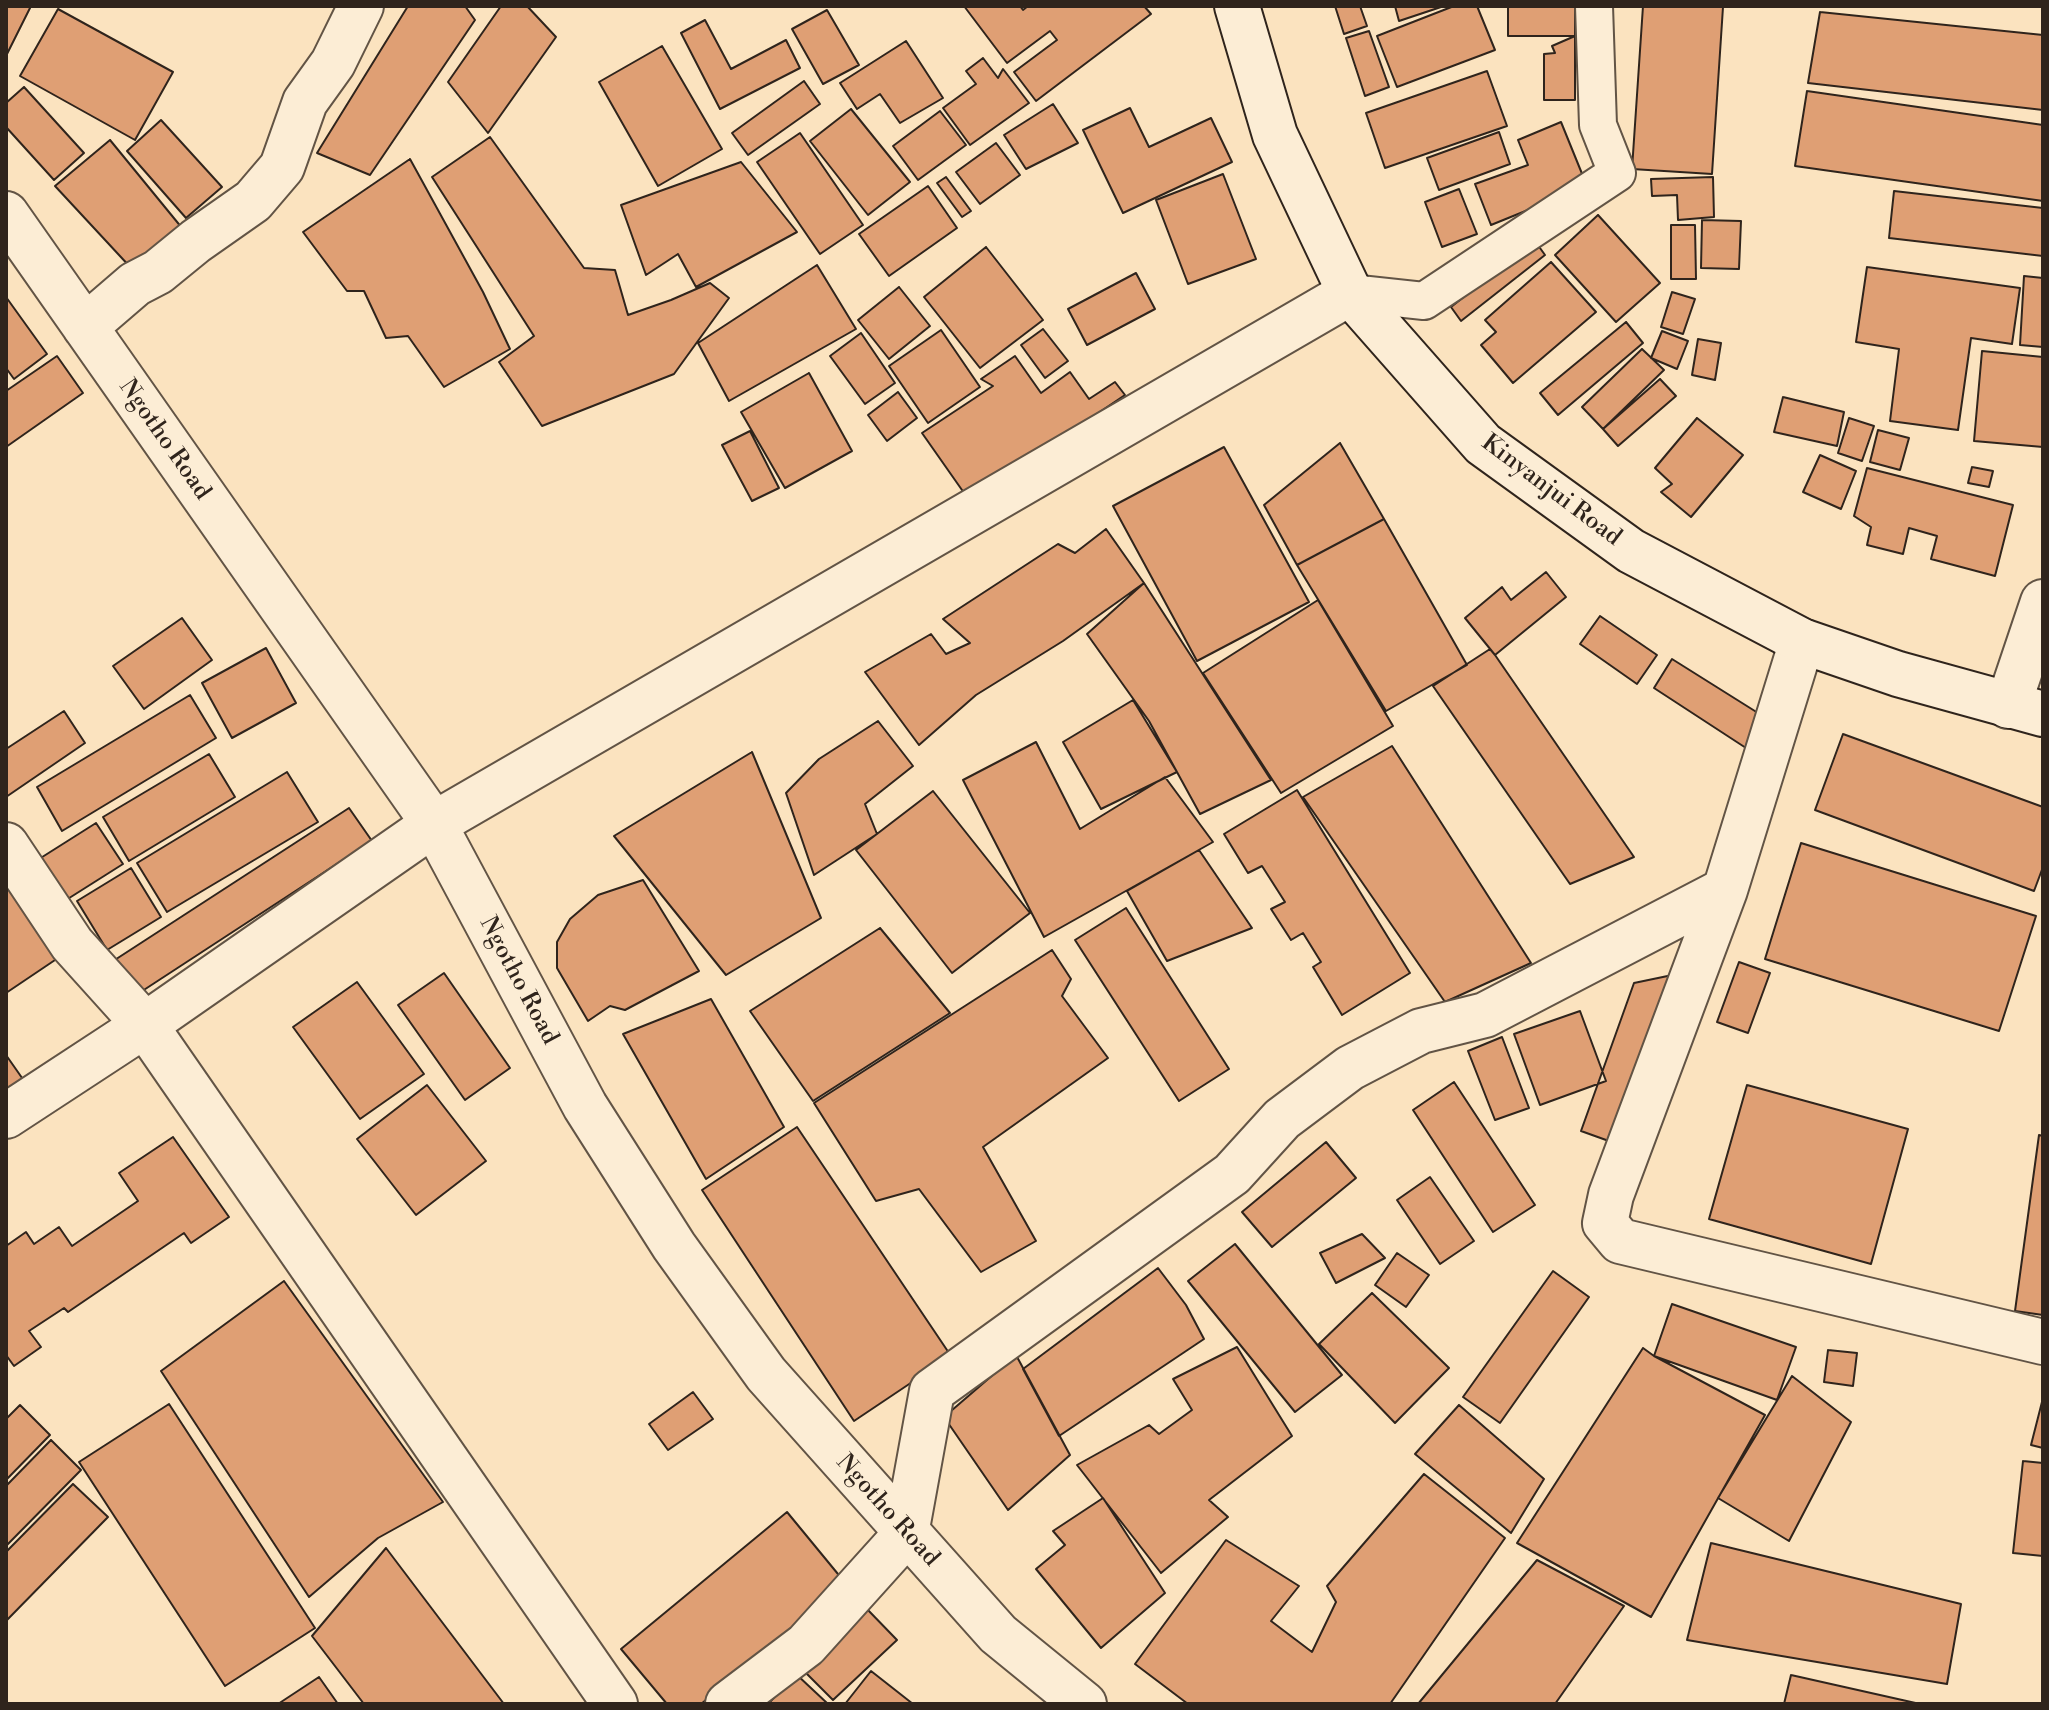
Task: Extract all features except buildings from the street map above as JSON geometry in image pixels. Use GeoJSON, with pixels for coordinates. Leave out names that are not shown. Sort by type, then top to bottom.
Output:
{"type":"FeatureCollection","features":[{"type":"Feature","properties":{"kind":"street"},"geometry":{"type":"LineString","coordinates":[[85,327],[135,284],[158,272],[253,201],[282,167],[305,102],[333,63],[361,6]]}},
{"type":"Feature","properties":{"kind":"street","name":"Kinyanjui Road"},"geometry":{"type":"LineString","coordinates":[[1237,6],[1275,135],[1350,293],[1483,444],[1631,551],[1802,641],[1898,674],[2026,710]]}},
{"type":"Feature","properties":{"kind":"street","name":"Ngotho Road"},"geometry":{"type":"LineString","coordinates":[[6,214],[434,824],[585,1106],[674,1246],[766,1374],[998,1634],[1084,1704]]}},
{"type":"Feature","properties":{"kind":"street"},"geometry":{"type":"LineString","coordinates":[[6,1116],[145,1025],[434,824],[1350,293]]}},
{"type":"Feature","properties":{"kind":"street"},"geometry":{"type":"LineString","coordinates":[[2026,710],[2043,602]]}},
{"type":"Feature","properties":{"kind":"street"},"geometry":{"type":"LineString","coordinates":[[1802,641],[1725,890],[1611,1195],[1605,1223],[1620,1241],[2043,1342]]}},
{"type":"Feature","properties":{"kind":"street"},"geometry":{"type":"LineString","coordinates":[[6,845],[72,944],[145,1025],[615,1704]]}},
{"type":"Feature","properties":{"kind":"street"},"geometry":{"type":"LineString","coordinates":[[728,1704],[806,1645],[906,1534],[932,1391],[1232,1174],[1282,1119],[1350,1068],[1421,1031],[1485,1015],[1725,890]]}},
{"type":"Feature","properties":{"kind":"lane"},"geometry":{"type":"LineString","coordinates":[[1350,293],[1424,301],[1617,173],[1598,125],[1594,6]]}}]}
